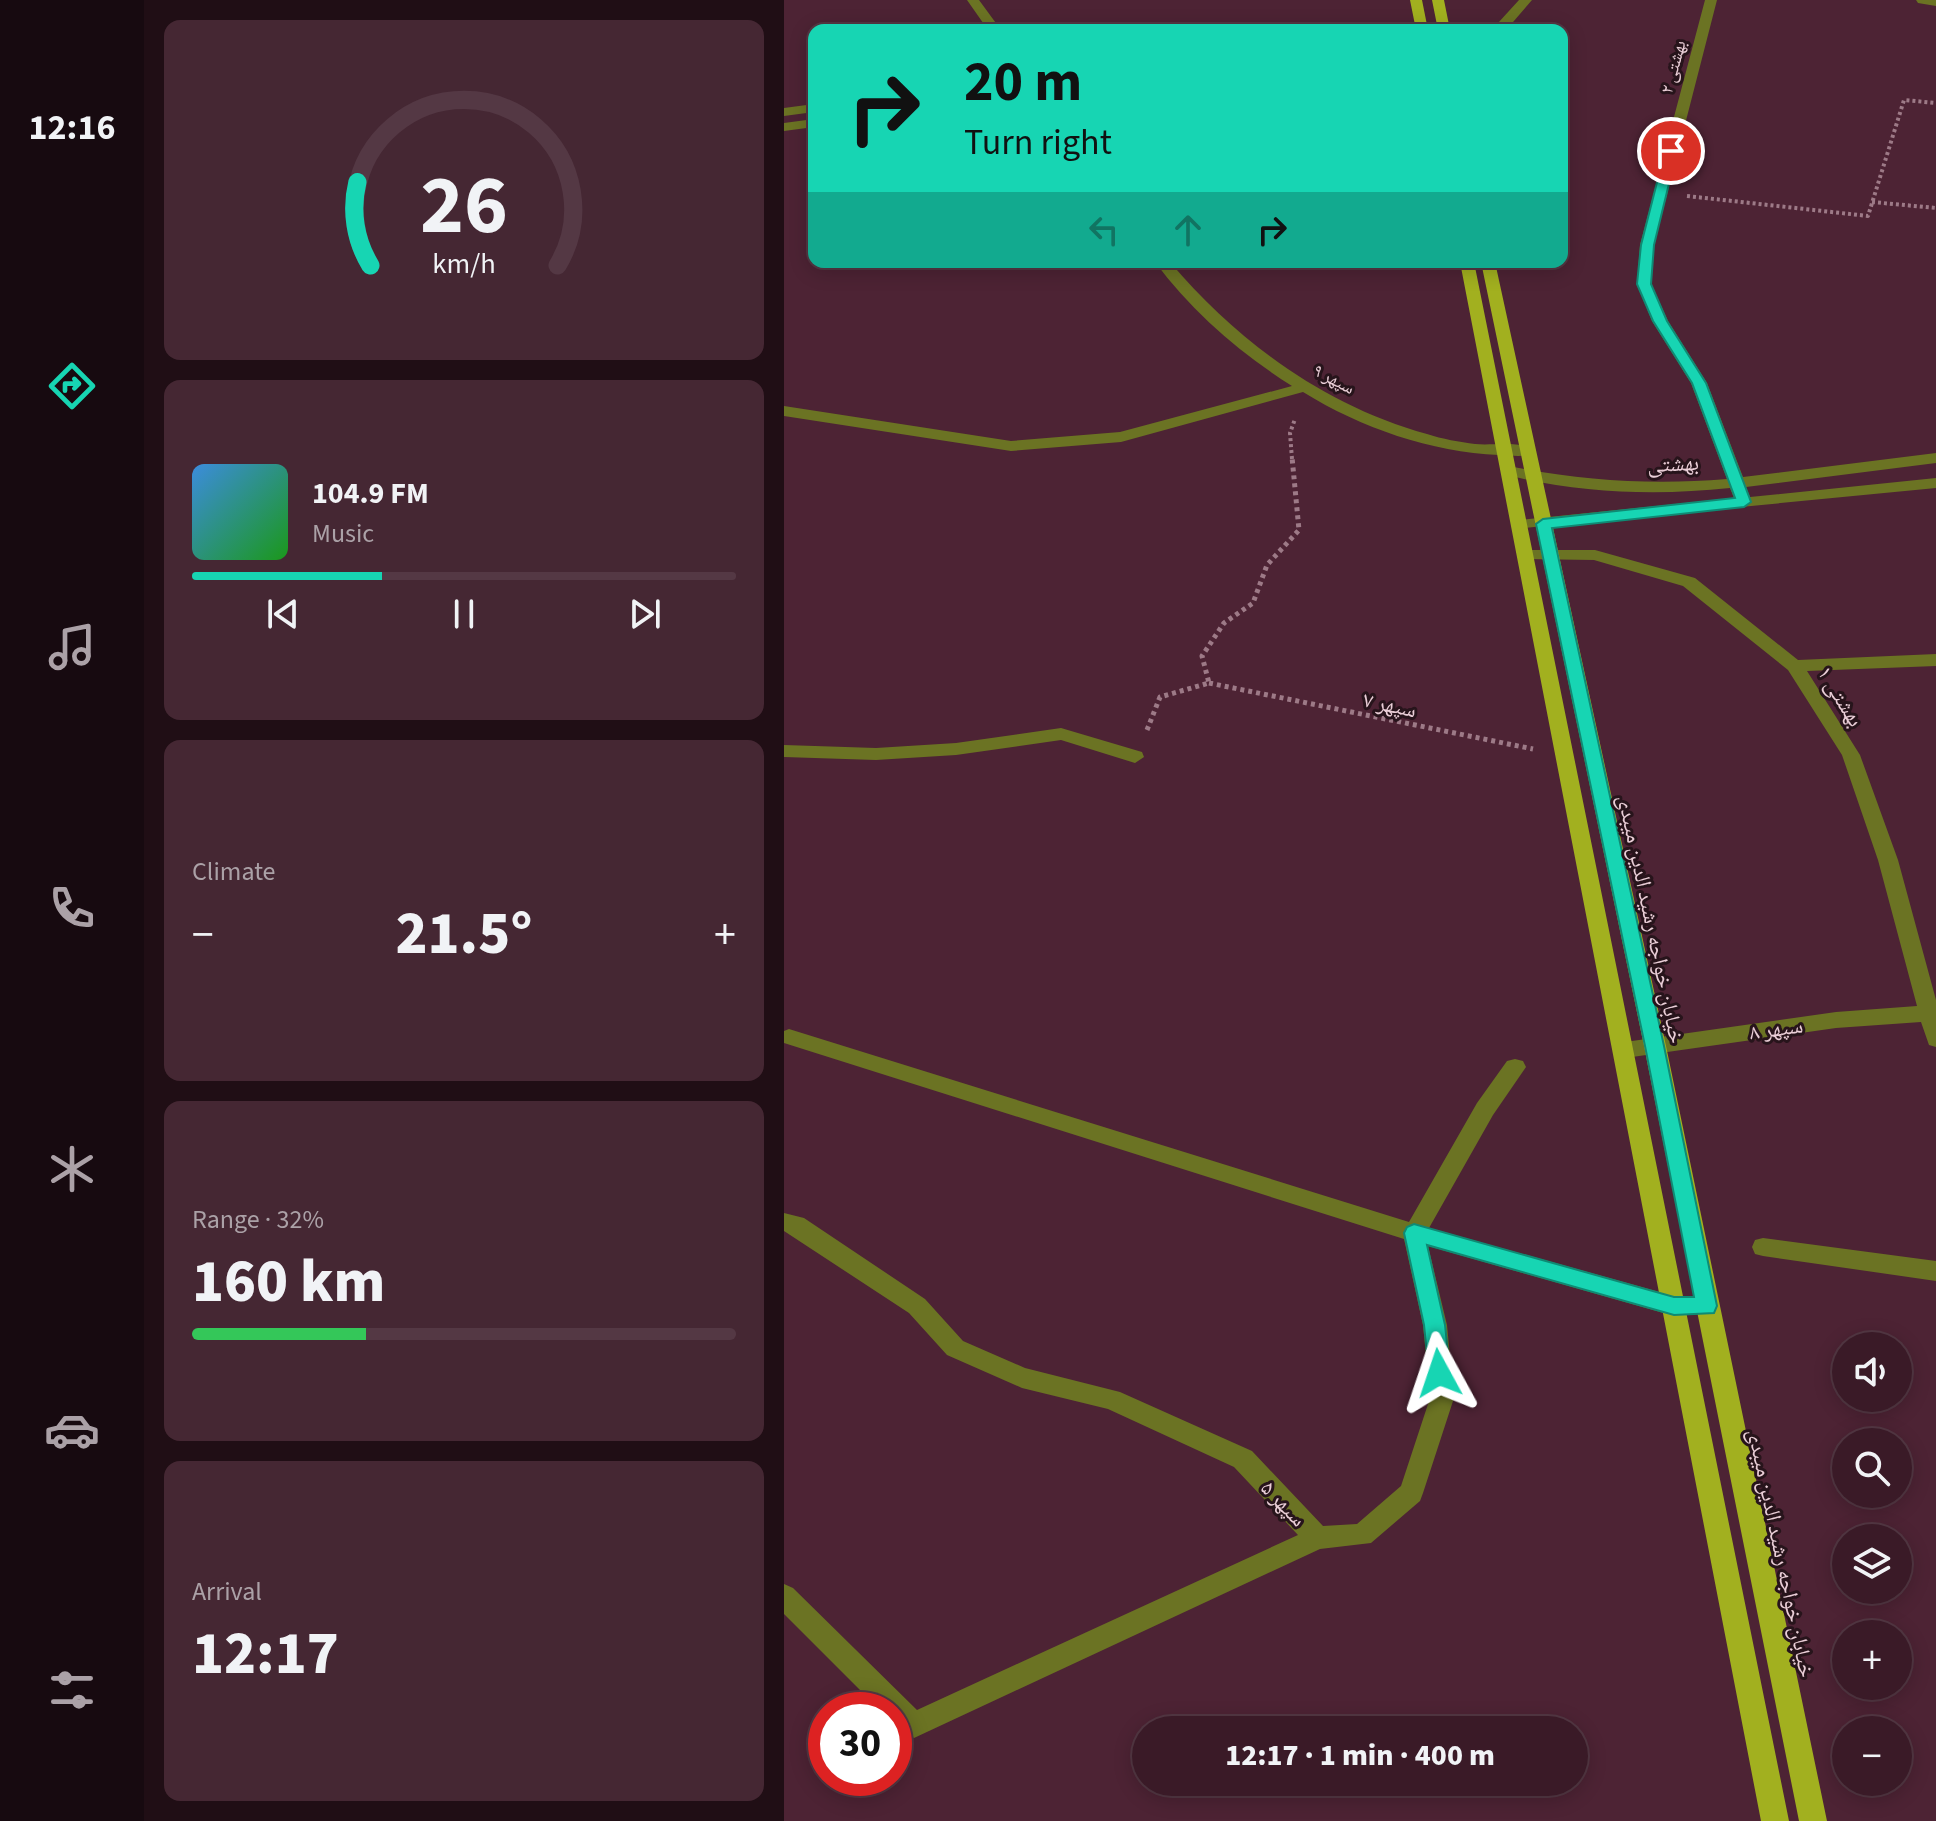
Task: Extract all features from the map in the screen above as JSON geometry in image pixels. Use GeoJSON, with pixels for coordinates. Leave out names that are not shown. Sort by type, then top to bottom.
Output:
{"type":"FeatureCollection","features":[{"type":"Feature","properties":{"kind":"main road"},"geometry":{"type":"LineString","coordinates":[[1416,0],[1421,24]]}},
{"type":"Feature","properties":{"kind":"main road"},"geometry":{"type":"LineString","coordinates":[[1438,0],[1443,24]]}},
{"type":"Feature","properties":{"kind":"main road"},"geometry":{"type":"LineString","coordinates":[[1468,268],[1775,1821]]}},
{"type":"Feature","properties":{"kind":"main road","name":"خیابان خواجه رشید الدین میبدی"},"geometry":{"type":"LineString","coordinates":[[1489,268],[1655,1046],[1813,1821]]}},
{"type":"Feature","properties":{"kind":"street"},"geometry":{"type":"LineString","coordinates":[[973,0],[991,24]]}},
{"type":"Feature","properties":{"kind":"street"},"geometry":{"type":"LineString","coordinates":[[1504,24],[1526,0]]}},
{"type":"Feature","properties":{"kind":"street","name":"بهشتی ۲"},"geometry":{"type":"LineString","coordinates":[[1711,0],[1647,245],[1644,284],[1660,321],[1699,383],[1744,502]]}},
{"type":"Feature","properties":{"kind":"street"},"geometry":{"type":"LineString","coordinates":[[1922,0],[1936,2]]}},
{"type":"Feature","properties":{"kind":"street"},"geometry":{"type":"LineString","coordinates":[[784,112],[808,109]]}},
{"type":"Feature","properties":{"kind":"street"},"geometry":{"type":"LineString","coordinates":[[784,127],[808,124]]}},
{"type":"Feature","properties":{"kind":"street","name":"سپهر ۹"},"geometry":{"type":"LineString","coordinates":[[1168,268],[1228,333],[1305,387],[1377,422],[1435,442],[1506,461],[1527,451]]}},
{"type":"Feature","properties":{"kind":"street"},"geometry":{"type":"LineString","coordinates":[[784,411],[1011,446],[1121,437],[1305,387]]}},
{"type":"Feature","properties":{"kind":"street","name":"بهشتی"},"geometry":{"type":"LineString","coordinates":[[1506,461],[1532,477],[1621,488],[1736,481],[1936,458]]}},
{"type":"Feature","properties":{"kind":"street","name":"بهشتی"},"geometry":{"type":"LineString","coordinates":[[1520,525],[1936,483]]}},
{"type":"Feature","properties":{"kind":"street","name":"بهشتی ۱"},"geometry":{"type":"LineString","coordinates":[[1526,555],[1595,555],[1689,582],[1794,666],[1851,755],[1888,860],[1932,1014],[1936,1039]]}},
{"type":"Feature","properties":{"kind":"street"},"geometry":{"type":"LineString","coordinates":[[1794,666],[1936,660]]}},
{"type":"Feature","properties":{"kind":"street"},"geometry":{"type":"LineString","coordinates":[[784,751],[876,754],[956,749],[1061,734],[1135,757]]}},
{"type":"Feature","properties":{"kind":"street","name":"سپهر ۸"},"geometry":{"type":"LineString","coordinates":[[1625,1050],[1836,1020],[1932,1014]]}},
{"type":"Feature","properties":{"kind":"street"},"geometry":{"type":"LineString","coordinates":[[789,1037],[1414,1233],[1674,1306],[1706,1306]]}},
{"type":"Feature","properties":{"kind":"street"},"geometry":{"type":"LineString","coordinates":[[1414,1233],[1485,1109],[1515,1067]]}},
{"type":"Feature","properties":{"kind":"street","name":"سپهر ۵"},"geometry":{"type":"LineString","coordinates":[[790,1224],[917,1306],[955,1348],[1022,1378],[1112,1399],[1243,1459],[1318,1538],[1362,1535],[1411,1493],[1442,1398],[1435,1325],[1414,1233]]}},
{"type":"Feature","properties":{"kind":"street"},"geometry":{"type":"LineString","coordinates":[[1763,1247],[1936,1271]]}},
{"type":"Feature","properties":{"kind":"street"},"geometry":{"type":"LineString","coordinates":[[784,1596],[914,1725],[1318,1538]]}},
{"type":"Feature","properties":{"kind":"path"},"geometry":{"type":"LineString","coordinates":[[1661,194],[1868,216],[1904,100],[1936,103]]}},
{"type":"Feature","properties":{"kind":"path"},"geometry":{"type":"LineString","coordinates":[[1872,202],[1936,208]]}},
{"type":"Feature","properties":{"kind":"path"},"geometry":{"type":"LineString","coordinates":[[1135,757],[1160,697],[1209,683],[1202,656],[1224,623],[1253,603],[1267,565],[1299,530],[1290,433],[1305,387]]}},
{"type":"Feature","properties":{"kind":"path","name":"سپهر ۷"},"geometry":{"type":"LineString","coordinates":[[1209,683],[1565,756]]}},
{"type":"Feature","properties":{"kind":"route"},"geometry":{"type":"LineString","coordinates":[[1439,1373],[1435,1325],[1414,1233],[1674,1306],[1706,1306],[1655,1046],[1543,524],[1744,502],[1699,383],[1660,321],[1644,284],[1647,245],[1671,151]]}}]}
